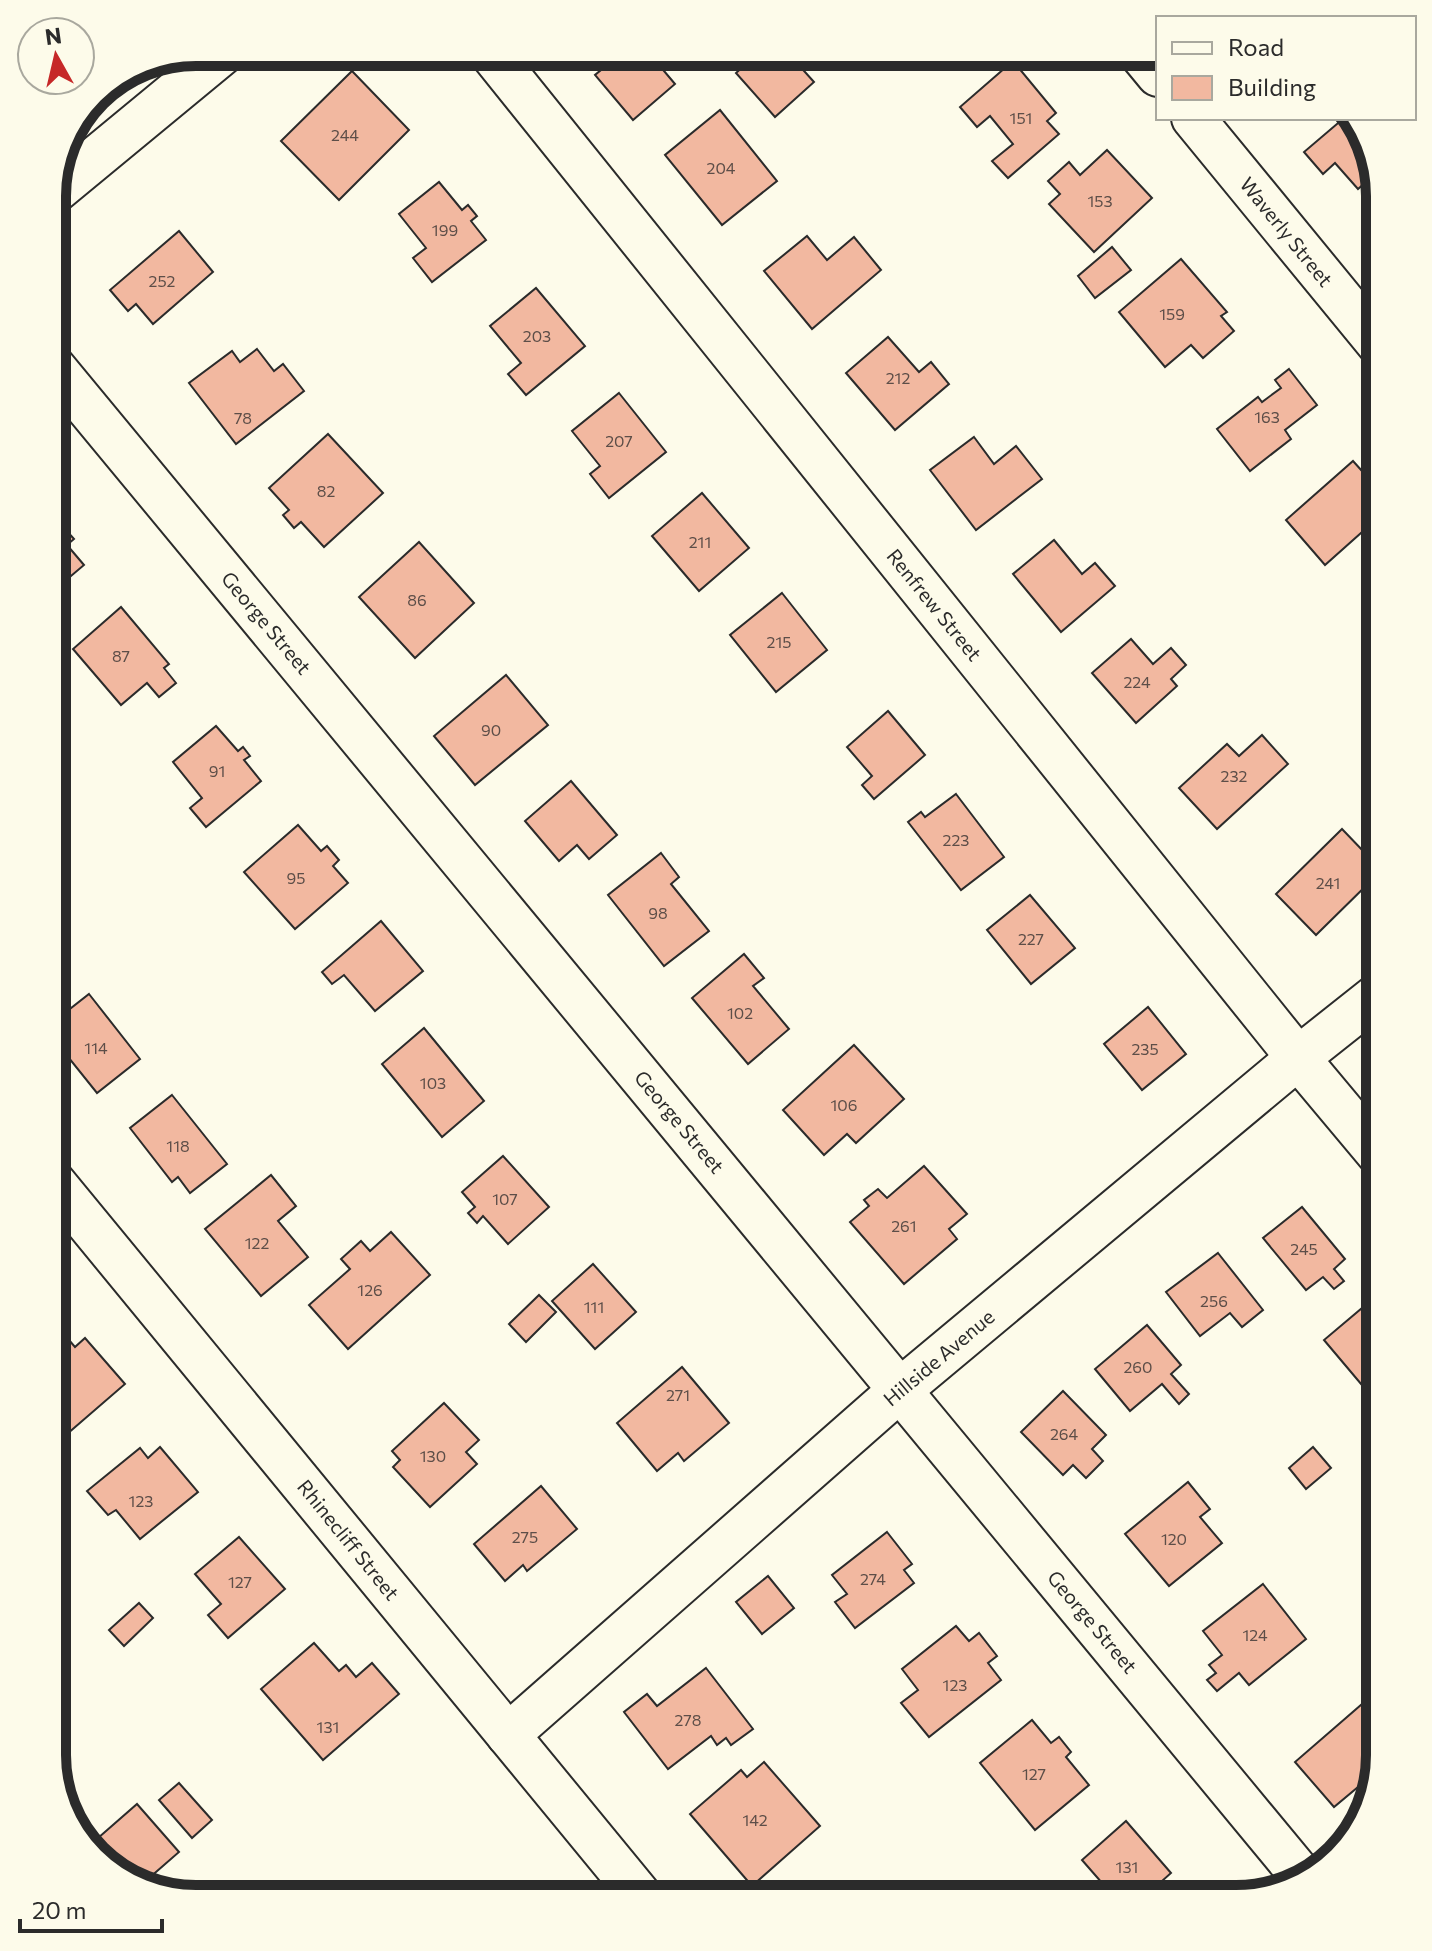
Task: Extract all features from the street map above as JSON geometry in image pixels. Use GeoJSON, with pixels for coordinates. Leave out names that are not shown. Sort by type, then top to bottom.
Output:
{"type":"FeatureCollection","features":[{"type":"Feature","properties":{"kind":"street"},"geometry":{"type":"LineString","coordinates":[[67,182],[207,66]]}},
{"type":"Feature","properties":{"kind":"street","name":"Renfrew Street"},"geometry":{"type":"LineString","coordinates":[[501,66],[1366,1139]]}},
{"type":"Feature","properties":{"kind":"street","name":"Waverly Street"},"geometry":{"type":"LineString","coordinates":[[1195,120],[1366,329]]}},
{"type":"Feature","properties":{"kind":"street","name":"George Street"},"geometry":{"type":"LineString","coordinates":[[66,382],[1297,1870]]}},
{"type":"Feature","properties":{"kind":"street","name":"Hillside Avenue"},"geometry":{"type":"LineString","coordinates":[[508,1735],[900,1390],[1366,1004]]}},
{"type":"Feature","properties":{"kind":"street","name":"Rhinecliff Street"},"geometry":{"type":"LineString","coordinates":[[66,1197],[631,1885]]}},
{"type":"Feature","properties":{"kind":"building"},"geometry":{"type":"Polygon","coordinates":[[[606,66],[660,66],[675,84],[633,120],[595,75],[606,66]]]}},
{"type":"Feature","properties":{"kind":"building"},"geometry":{"type":"Polygon","coordinates":[[[744,66],[800,66],[814,82],[775,117],[736,73],[744,66]]]}},
{"type":"Feature","properties":{"kind":"building"},"geometry":{"type":"Polygon","coordinates":[[[1007,66],[1017,66],[1056,113],[1047,121],[1059,134],[1008,178],[992,161],[1013,144],[990,116],[977,127],[960,107],[1007,66]]]}},
{"type":"Feature","properties":{"kind":"building"},"geometry":{"type":"Polygon","coordinates":[[[352,71],[409,130],[339,200],[281,141],[352,71]]]}},
{"type":"Feature","properties":{"kind":"building"},"geometry":{"type":"Polygon","coordinates":[[[720,110],[777,181],[722,225],[665,155],[720,110]]]}},
{"type":"Feature","properties":{"kind":"building"},"geometry":{"type":"Polygon","coordinates":[[[1341,120],[1356,146],[1365,183],[1358,189],[1335,163],[1323,174],[1304,152],[1341,120]]]}},
{"type":"Feature","properties":{"kind":"building"},"geometry":{"type":"Polygon","coordinates":[[[1107,150],[1152,198],[1094,252],[1049,204],[1060,194],[1048,181],[1069,162],[1080,175],[1107,150]]]}},
{"type":"Feature","properties":{"kind":"building"},"geometry":{"type":"Polygon","coordinates":[[[439,182],[462,210],[468,205],[477,216],[471,221],[486,240],[432,282],[413,258],[426,248],[399,214],[439,182]]]}},
{"type":"Feature","properties":{"kind":"building"},"geometry":{"type":"Polygon","coordinates":[[[179,231],[213,272],[153,324],[136,304],[128,311],[110,290],[179,231]]]}},
{"type":"Feature","properties":{"kind":"building"},"geometry":{"type":"Polygon","coordinates":[[[807,236],[827,260],[854,237],[881,270],[812,329],[764,271],[807,236]]]}},
{"type":"Feature","properties":{"kind":"building"},"geometry":{"type":"Polygon","coordinates":[[[1112,247],[1131,270],[1095,298],[1078,276],[1112,247]]]}},
{"type":"Feature","properties":{"kind":"building"},"geometry":{"type":"Polygon","coordinates":[[[1181,259],[1227,312],[1221,316],[1234,331],[1203,358],[1191,345],[1165,367],[1119,312],[1181,259]]]}},
{"type":"Feature","properties":{"kind":"building"},"geometry":{"type":"Polygon","coordinates":[[[536,288],[585,346],[526,395],[508,374],[521,363],[490,326],[536,288]]]}},
{"type":"Feature","properties":{"kind":"building"},"geometry":{"type":"Polygon","coordinates":[[[888,337],[919,372],[931,362],[949,384],[895,430],[846,373],[888,337]]]}},
{"type":"Feature","properties":{"kind":"building"},"geometry":{"type":"Polygon","coordinates":[[[257,349],[274,371],[283,364],[304,391],[236,444],[189,383],[232,351],[240,362],[257,349]]]}},
{"type":"Feature","properties":{"kind":"building"},"geometry":{"type":"Polygon","coordinates":[[[1289,369],[1317,405],[1285,430],[1291,439],[1250,471],[1217,429],[1258,397],[1262,402],[1281,388],[1275,380],[1289,369]]]}},
{"type":"Feature","properties":{"kind":"building"},"geometry":{"type":"Polygon","coordinates":[[[619,393],[666,452],[609,498],[590,474],[600,466],[572,431],[619,393]]]}},
{"type":"Feature","properties":{"kind":"building"},"geometry":{"type":"Polygon","coordinates":[[[328,434],[383,493],[324,547],[301,522],[294,528],[283,515],[289,510],[269,488],[328,434]]]}},
{"type":"Feature","properties":{"kind":"building"},"geometry":{"type":"Polygon","coordinates":[[[974,437],[994,464],[1016,446],[1042,479],[976,530],[930,470],[974,437]]]}},
{"type":"Feature","properties":{"kind":"building"},"geometry":{"type":"Polygon","coordinates":[[[1353,461],[1366,475],[1366,528],[1325,565],[1286,520],[1353,461]]]}},
{"type":"Feature","properties":{"kind":"building"},"geometry":{"type":"Polygon","coordinates":[[[702,493],[749,548],[699,591],[652,536],[702,493]]]}},
{"type":"Feature","properties":{"kind":"building"},"geometry":{"type":"Polygon","coordinates":[[[66,530],[74,539],[67,545],[84,565],[66,580],[66,530]]]}},
{"type":"Feature","properties":{"kind":"building"},"geometry":{"type":"Polygon","coordinates":[[[1054,540],[1082,574],[1095,563],[1115,586],[1061,632],[1013,574],[1054,540]]]}},
{"type":"Feature","properties":{"kind":"building"},"geometry":{"type":"Polygon","coordinates":[[[419,542],[474,603],[415,658],[359,597],[419,542]]]}},
{"type":"Feature","properties":{"kind":"building"},"geometry":{"type":"Polygon","coordinates":[[[782,593],[827,650],[776,692],[730,635],[782,593]]]}},
{"type":"Feature","properties":{"kind":"building"},"geometry":{"type":"Polygon","coordinates":[[[121,607],[169,664],[164,668],[176,683],[159,697],[147,683],[121,705],[73,649],[121,607]]]}},
{"type":"Feature","properties":{"kind":"building"},"geometry":{"type":"Polygon","coordinates":[[[1131,639],[1153,664],[1171,648],[1186,665],[1171,679],[1177,686],[1136,723],[1092,673],[1131,639]]]}},
{"type":"Feature","properties":{"kind":"building"},"geometry":{"type":"Polygon","coordinates":[[[506,675],[548,725],[475,785],[434,736],[506,675]]]}},
{"type":"Feature","properties":{"kind":"building"},"geometry":{"type":"Polygon","coordinates":[[[888,711],[925,755],[874,799],[862,785],[872,776],[847,747],[888,711]]]}},
{"type":"Feature","properties":{"kind":"building"},"geometry":{"type":"Polygon","coordinates":[[[216,726],[238,751],[243,747],[250,756],[244,760],[261,781],[206,827],[190,808],[202,798],[173,762],[216,726]]]}},
{"type":"Feature","properties":{"kind":"building"},"geometry":{"type":"Polygon","coordinates":[[[1262,735],[1288,764],[1217,829],[1179,788],[1227,744],[1239,756],[1262,735]]]}},
{"type":"Feature","properties":{"kind":"building"},"geometry":{"type":"Polygon","coordinates":[[[571,781],[617,835],[589,859],[577,845],[559,861],[525,821],[571,781]]]}},
{"type":"Feature","properties":{"kind":"building"},"geometry":{"type":"Polygon","coordinates":[[[956,794],[1004,857],[961,890],[908,822],[921,812],[925,817],[956,794]]]}},
{"type":"Feature","properties":{"kind":"building"},"geometry":{"type":"Polygon","coordinates":[[[298,825],[321,851],[327,846],[339,860],[333,866],[348,883],[295,929],[244,872],[298,825]]]}},
{"type":"Feature","properties":{"kind":"building"},"geometry":{"type":"Polygon","coordinates":[[[1342,829],[1366,854],[1366,886],[1316,935],[1276,894],[1342,829]]]}},
{"type":"Feature","properties":{"kind":"building"},"geometry":{"type":"Polygon","coordinates":[[[661,853],[679,877],[671,884],[709,931],[664,966],[608,895],[661,853]]]}},
{"type":"Feature","properties":{"kind":"building"},"geometry":{"type":"Polygon","coordinates":[[[1030,895],[1075,948],[1031,984],[987,930],[1030,895]]]}},
{"type":"Feature","properties":{"kind":"building"},"geometry":{"type":"Polygon","coordinates":[[[381,921],[423,971],[375,1011],[344,975],[332,984],[322,972],[381,921]]]}},
{"type":"Feature","properties":{"kind":"building"},"geometry":{"type":"Polygon","coordinates":[[[744,954],[764,978],[753,986],[789,1029],[748,1064],[692,998],[744,954]]]}},
{"type":"Feature","properties":{"kind":"building"},"geometry":{"type":"Polygon","coordinates":[[[89,994],[140,1059],[97,1093],[66,1054],[66,1012],[89,994]]]}},
{"type":"Feature","properties":{"kind":"building"},"geometry":{"type":"Polygon","coordinates":[[[1148,1007],[1186,1054],[1142,1090],[1104,1044],[1148,1007]]]}},
{"type":"Feature","properties":{"kind":"building"},"geometry":{"type":"Polygon","coordinates":[[[424,1028],[484,1101],[442,1137],[382,1064],[424,1028]]]}},
{"type":"Feature","properties":{"kind":"building"},"geometry":{"type":"Polygon","coordinates":[[[854,1045],[904,1099],[856,1143],[847,1134],[824,1155],[783,1110],[854,1045]]]}},
{"type":"Feature","properties":{"kind":"building"},"geometry":{"type":"Polygon","coordinates":[[[172,1095],[227,1164],[190,1193],[178,1177],[172,1182],[130,1128],[172,1095]]]}},
{"type":"Feature","properties":{"kind":"building"},"geometry":{"type":"Polygon","coordinates":[[[503,1156],[549,1207],[508,1244],[483,1216],[477,1223],[468,1213],[475,1207],[462,1192],[503,1156]]]}},
{"type":"Feature","properties":{"kind":"building"},"geometry":{"type":"Polygon","coordinates":[[[924,1166],[967,1214],[949,1229],[957,1239],[904,1284],[850,1222],[869,1206],[864,1200],[878,1189],[887,1198],[924,1166]]]}},
{"type":"Feature","properties":{"kind":"building"},"geometry":{"type":"Polygon","coordinates":[[[271,1175],[296,1206],[278,1221],[308,1257],[261,1296],[205,1229],[271,1175]]]}},
{"type":"Feature","properties":{"kind":"building"},"geometry":{"type":"Polygon","coordinates":[[[1302,1207],[1345,1259],[1334,1269],[1344,1281],[1334,1289],[1323,1277],[1306,1290],[1263,1238],[1302,1207]]]}},
{"type":"Feature","properties":{"kind":"building"},"geometry":{"type":"Polygon","coordinates":[[[391,1232],[430,1275],[348,1349],[309,1305],[350,1269],[341,1259],[361,1241],[370,1251],[391,1232]]]}},
{"type":"Feature","properties":{"kind":"building"},"geometry":{"type":"Polygon","coordinates":[[[1218,1253],[1263,1310],[1242,1327],[1230,1313],[1200,1336],[1166,1292],[1218,1253]]]}},
{"type":"Feature","properties":{"kind":"building"},"geometry":{"type":"Polygon","coordinates":[[[593,1264],[636,1312],[595,1349],[552,1301],[593,1264]]]}},
{"type":"Feature","properties":{"kind":"building"},"geometry":{"type":"Polygon","coordinates":[[[539,1295],[556,1312],[526,1342],[509,1324],[539,1295]]]}},
{"type":"Feature","properties":{"kind":"building"},"geometry":{"type":"Polygon","coordinates":[[[1366,1305],[1366,1390],[1324,1340],[1366,1305]]]}},
{"type":"Feature","properties":{"kind":"building"},"geometry":{"type":"Polygon","coordinates":[[[1147,1325],[1181,1365],[1171,1374],[1189,1394],[1179,1404],[1162,1384],[1130,1411],[1095,1369],[1147,1325]]]}},
{"type":"Feature","properties":{"kind":"building"},"geometry":{"type":"Polygon","coordinates":[[[66,1337],[75,1347],[85,1338],[125,1384],[66,1435],[66,1337]]]}},
{"type":"Feature","properties":{"kind":"building"},"geometry":{"type":"Polygon","coordinates":[[[682,1367],[729,1423],[684,1461],[678,1453],[657,1471],[617,1423],[682,1367]]]}},
{"type":"Feature","properties":{"kind":"building"},"geometry":{"type":"Polygon","coordinates":[[[1063,1391],[1106,1435],[1092,1449],[1103,1461],[1086,1478],[1073,1465],[1063,1475],[1021,1432],[1063,1391]]]}},
{"type":"Feature","properties":{"kind":"building"},"geometry":{"type":"Polygon","coordinates":[[[444,1403],[479,1440],[466,1452],[477,1464],[430,1507],[393,1467],[400,1460],[392,1451],[444,1403]]]}},
{"type":"Feature","properties":{"kind":"building"},"geometry":{"type":"Polygon","coordinates":[[[160,1447],[198,1492],[140,1539],[116,1510],[108,1515],[87,1491],[140,1448],[148,1458],[160,1447]]]}},
{"type":"Feature","properties":{"kind":"building"},"geometry":{"type":"Polygon","coordinates":[[[1313,1447],[1331,1468],[1306,1489],[1289,1468],[1313,1447]]]}},
{"type":"Feature","properties":{"kind":"building"},"geometry":{"type":"Polygon","coordinates":[[[1188,1482],[1210,1509],[1200,1517],[1222,1543],[1169,1586],[1125,1534],[1188,1482]]]}},
{"type":"Feature","properties":{"kind":"building"},"geometry":{"type":"Polygon","coordinates":[[[541,1486],[577,1529],[527,1571],[523,1565],[505,1581],[474,1544],[541,1486]]]}},
{"type":"Feature","properties":{"kind":"building"},"geometry":{"type":"Polygon","coordinates":[[[887,1532],[912,1564],[904,1570],[914,1583],[855,1628],[835,1602],[847,1594],[832,1575],[887,1532]]]}},
{"type":"Feature","properties":{"kind":"building"},"geometry":{"type":"Polygon","coordinates":[[[239,1537],[285,1589],[228,1638],[208,1615],[221,1604],[195,1574],[239,1537]]]}},
{"type":"Feature","properties":{"kind":"building"},"geometry":{"type":"Polygon","coordinates":[[[768,1576],[794,1608],[762,1634],[736,1602],[768,1576]]]}},
{"type":"Feature","properties":{"kind":"building"},"geometry":{"type":"Polygon","coordinates":[[[1263,1584],[1306,1639],[1249,1685],[1239,1673],[1217,1691],[1207,1680],[1216,1673],[1209,1665],[1222,1655],[1203,1631],[1263,1584]]]}},
{"type":"Feature","properties":{"kind":"building"},"geometry":{"type":"Polygon","coordinates":[[[139,1603],[153,1618],[124,1646],[109,1630],[139,1603]]]}},
{"type":"Feature","properties":{"kind":"building"},"geometry":{"type":"Polygon","coordinates":[[[956,1626],[969,1641],[979,1633],[997,1656],[988,1663],[1001,1680],[929,1737],[901,1703],[918,1690],[902,1669],[956,1626]]]}},
{"type":"Feature","properties":{"kind":"building"},"geometry":{"type":"Polygon","coordinates":[[[314,1643],[339,1671],[346,1665],[356,1677],[372,1663],[399,1694],[323,1760],[261,1689],[314,1643]]]}},
{"type":"Feature","properties":{"kind":"building"},"geometry":{"type":"Polygon","coordinates":[[[706,1668],[753,1729],[731,1745],[726,1738],[717,1745],[711,1736],[668,1769],[624,1712],[647,1694],[657,1706],[706,1668]]]}},
{"type":"Feature","properties":{"kind":"building"},"geometry":{"type":"Polygon","coordinates":[[[1366,1701],[1363,1783],[1334,1807],[1295,1762],[1366,1701]]]}},
{"type":"Feature","properties":{"kind":"building"},"geometry":{"type":"Polygon","coordinates":[[[1032,1720],[1051,1743],[1059,1737],[1071,1752],[1066,1757],[1089,1785],[1035,1830],[980,1763],[1032,1720]]]}},
{"type":"Feature","properties":{"kind":"building"},"geometry":{"type":"Polygon","coordinates":[[[764,1762],[820,1826],[753,1885],[690,1814],[741,1770],[747,1777],[764,1762]]]}},
{"type":"Feature","properties":{"kind":"building"},"geometry":{"type":"Polygon","coordinates":[[[179,1783],[212,1820],[192,1838],[159,1800],[179,1783]]]}},
{"type":"Feature","properties":{"kind":"building"},"geometry":{"type":"Polygon","coordinates":[[[137,1804],[179,1852],[151,1877],[124,1863],[97,1839],[137,1804]]]}},
{"type":"Feature","properties":{"kind":"building"},"geometry":{"type":"Polygon","coordinates":[[[1126,1821],[1171,1873],[1158,1885],[1104,1885],[1082,1860],[1126,1821]]]}}]}
